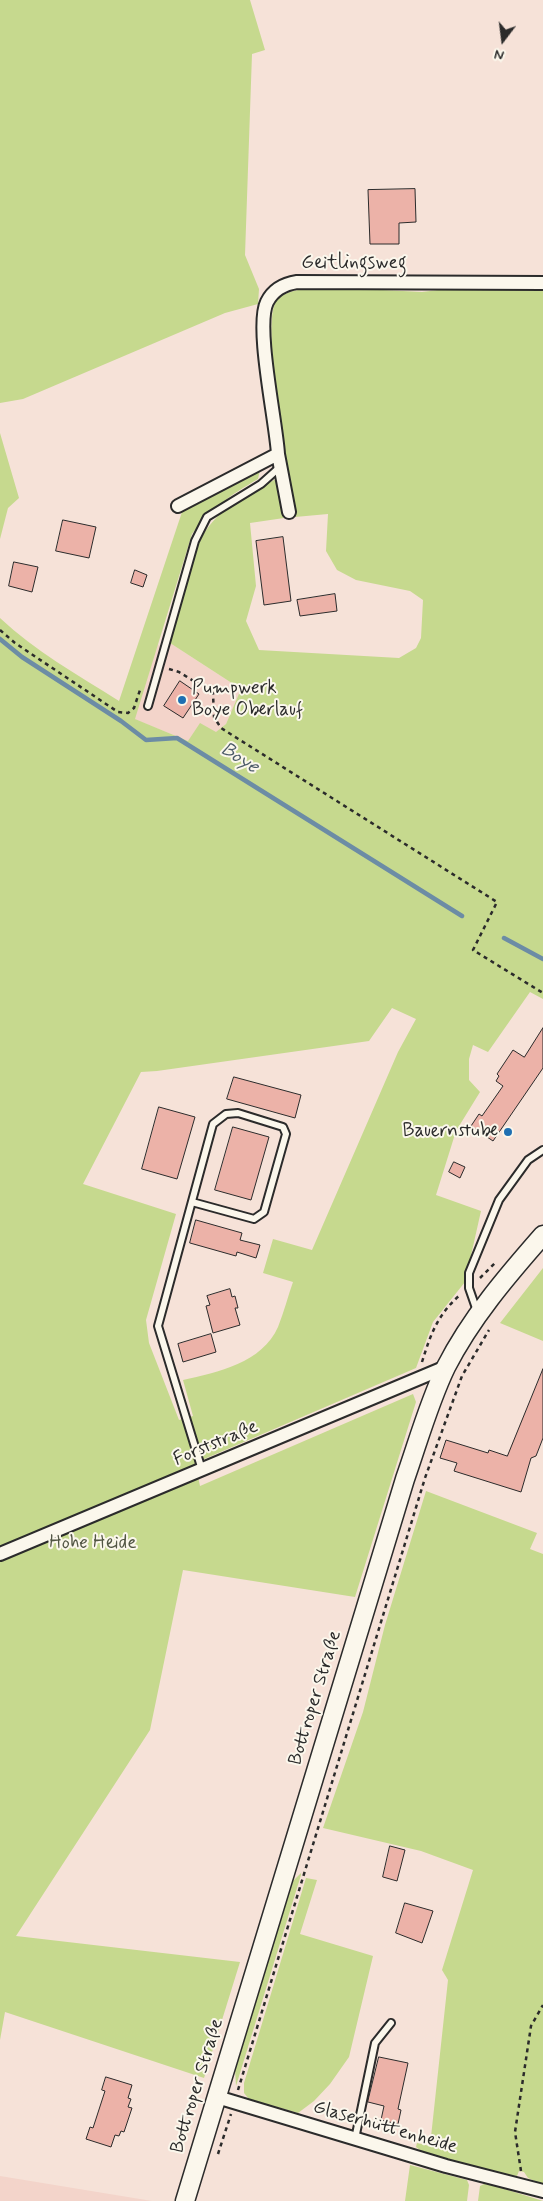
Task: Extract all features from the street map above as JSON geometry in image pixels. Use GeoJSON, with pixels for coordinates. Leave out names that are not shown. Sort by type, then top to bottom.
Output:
{"type":"FeatureCollection","features":[{"type":"Feature","properties":{"kind":"main road","name":"Bottroper Straße"},"geometry":{"type":"LineString","coordinates":[[185,2201],[405,1479],[446,1367],[491,1295],[543,1235]]}},
{"type":"Feature","properties":{"kind":"street","name":"Geitlingsweg"},"geometry":{"type":"LineString","coordinates":[[290,512],[278,454],[277,430],[262,326],[267,302],[276,290],[297,282],[543,283]]}},
{"type":"Feature","properties":{"kind":"street"},"geometry":{"type":"LineString","coordinates":[[178,506],[278,454]]}},
{"type":"Feature","properties":{"kind":"street","name":"Forststraße"},"geometry":{"type":"LineString","coordinates":[[0,1554],[446,1367]]}},
{"type":"Feature","properties":{"kind":"street","name":"Glaserhüttenheide"},"geometry":{"type":"LineString","coordinates":[[217,2097],[356,2139],[543,2191]]}},
{"type":"Feature","properties":{"kind":"lane"},"geometry":{"type":"LineString","coordinates":[[148,706],[195,541],[207,517],[261,484],[280,467]]}},
{"type":"Feature","properties":{"kind":"lane"},"geometry":{"type":"LineString","coordinates":[[192,1202],[254,1218],[260,1216],[264,1212],[286,1134],[284,1127],[238,1113],[219,1117],[213,1124],[158,1326],[203,1470]]}},
{"type":"Feature","properties":{"kind":"lane"},"geometry":{"type":"LineString","coordinates":[[479,1314],[469,1288],[469,1272],[499,1200],[528,1160],[543,1150]]}},
{"type":"Feature","properties":{"kind":"lane"},"geometry":{"type":"LineString","coordinates":[[356,2139],[375,2043],[391,2023]]}},
{"type":"Feature","properties":{"kind":"path"},"geometry":{"type":"LineString","coordinates":[[0,630],[15,643],[118,712],[128,713],[134,708],[140,689]]}},
{"type":"Feature","properties":{"kind":"path"},"geometry":{"type":"LineString","coordinates":[[159,667],[179,672],[213,692],[214,717],[221,728],[497,902],[473,950],[543,993]]}},
{"type":"Feature","properties":{"kind":"path"},"geometry":{"type":"LineString","coordinates":[[218,2156],[425,1478],[462,1376],[490,1329]]}},
{"type":"Feature","properties":{"kind":"path"},"geometry":{"type":"LineString","coordinates":[[523,2186],[515,2132],[531,2026],[543,2005]]}},
{"type":"Feature","properties":{"kind":"shaded area"},"geometry":{"type":"Polygon","coordinates":[[[170,643],[241,689],[226,724],[217,732],[188,741],[134,719],[157,644],[168,649],[170,643]]]}},
{"type":"Feature","properties":{"kind":"shaded area"},"geometry":{"type":"Polygon","coordinates":[[[0,2176],[152,2201],[0,2201],[0,2176]]]}},
{"type":"Feature","properties":{"kind":"green space"},"geometry":{"type":"Polygon","coordinates":[[[0,0],[250,0],[265,50],[252,54],[245,255],[259,289],[258,304],[225,313],[23,399],[0,403],[0,0]]]}},
{"type":"Feature","properties":{"kind":"green space","name":"Hohe Heide"},"geometry":{"type":"Polygon","coordinates":[[[324,287],[422,292],[463,287],[543,287],[543,999],[530,992],[488,1052],[473,1045],[469,1059],[469,1080],[480,1092],[456,1131],[436,1195],[481,1211],[465,1282],[433,1322],[416,1368],[195,1463],[200,1486],[413,1394],[416,1402],[355,1597],[183,1570],[150,1730],[16,1936],[240,1962],[204,2078],[5,2012],[0,2040],[0,618],[42,652],[119,701],[183,509],[260,470],[258,479],[222,503],[207,516],[192,534],[135,719],[188,741],[200,723],[216,732],[226,724],[241,689],[170,643],[198,545],[212,522],[231,505],[278,478],[284,518],[250,523],[256,586],[246,621],[259,650],[399,658],[416,648],[421,638],[423,600],[410,591],[356,580],[337,570],[326,551],[328,514],[295,517],[273,368],[272,313],[277,300],[287,293],[324,287]],[[392,1008],[369,1041],[141,1072],[83,1184],[176,1214],[146,1320],[149,1343],[179,1420],[193,1416],[183,1380],[238,1364],[261,1349],[271,1339],[278,1327],[293,1282],[263,1273],[273,1239],[312,1250],[398,1052],[416,1019],[392,1008]]]}},
{"type":"Feature","properties":{"kind":"green space"},"geometry":{"type":"Polygon","coordinates":[[[0,433],[19,498],[8,508],[0,539],[0,433]]]}},
{"type":"Feature","properties":{"kind":"green space"},"geometry":{"type":"Polygon","coordinates":[[[543,1268],[543,1341],[500,1323],[543,1268]]]}},
{"type":"Feature","properties":{"kind":"green space"},"geometry":{"type":"Polygon","coordinates":[[[426,1491],[537,1533],[530,1549],[543,1554],[543,2185],[528,2178],[524,2172],[519,2171],[517,2176],[510,2175],[425,2154],[416,2147],[417,2143],[430,2146],[448,1980],[442,1970],[473,1870],[421,1851],[323,1828],[363,1712],[385,1625],[426,1491]]]}},
{"type":"Feature","properties":{"kind":"green space"},"geometry":{"type":"Polygon","coordinates":[[[301,1873],[236,2086],[235,2069],[293,1881],[301,1873]]]}},
{"type":"Feature","properties":{"kind":"green space"},"geometry":{"type":"Polygon","coordinates":[[[306,1878],[317,1880],[300,1934],[373,1956],[349,2057],[330,2084],[314,2101],[298,2113],[249,2099],[244,2093],[244,2083],[306,1878]]]}},
{"type":"Feature","properties":{"kind":"green space"},"geometry":{"type":"Polygon","coordinates":[[[410,2165],[467,2180],[469,2185],[467,2201],[405,2201],[410,2165]]]}},
{"type":"Feature","properties":{"kind":"green space"},"geometry":{"type":"Polygon","coordinates":[[[484,2184],[543,2201],[478,2201],[480,2186],[484,2184]]]}},
{"type":"Feature","properties":{"kind":"building"},"geometry":{"type":"Polygon","coordinates":[[[415,189],[416,222],[399,223],[399,244],[370,244],[368,190],[415,189]]]}},
{"type":"Feature","properties":{"kind":"building"},"geometry":{"type":"Polygon","coordinates":[[[63,520],[96,527],[89,558],[56,551],[63,520]]]}},
{"type":"Feature","properties":{"kind":"building"},"geometry":{"type":"Polygon","coordinates":[[[283,537],[291,601],[264,605],[256,541],[283,537]]]}},
{"type":"Feature","properties":{"kind":"building"},"geometry":{"type":"Polygon","coordinates":[[[14,562],[38,567],[32,592],[9,586],[14,562]]]}},
{"type":"Feature","properties":{"kind":"building"},"geometry":{"type":"Polygon","coordinates":[[[135,570],[147,575],[143,587],[131,583],[135,570]]]}},
{"type":"Feature","properties":{"kind":"building"},"geometry":{"type":"Polygon","coordinates":[[[335,594],[337,611],[300,616],[297,600],[335,594]]]}},
{"type":"Feature","properties":{"kind":"building","name":"Pumpwerk Boye Oberlauf"},"geometry":{"type":"Polygon","coordinates":[[[180,681],[199,694],[183,718],[164,706],[180,681]]]}},
{"type":"Feature","properties":{"kind":"building"},"geometry":{"type":"Polygon","coordinates":[[[543,1028],[543,1068],[493,1141],[471,1126],[479,1114],[482,1116],[503,1086],[496,1081],[499,1076],[497,1074],[513,1050],[524,1057],[543,1028]]]}},
{"type":"Feature","properties":{"kind":"building"},"geometry":{"type":"Polygon","coordinates":[[[234,1077],[301,1095],[295,1118],[227,1099],[234,1077]]]}},
{"type":"Feature","properties":{"kind":"building"},"geometry":{"type":"Polygon","coordinates":[[[159,1107],[195,1117],[177,1179],[142,1169],[159,1107]]]}},
{"type":"Feature","properties":{"kind":"building"},"geometry":{"type":"Polygon","coordinates":[[[233,1127],[269,1137],[251,1200],[215,1190],[233,1127]]]}},
{"type":"Feature","properties":{"kind":"building"},"geometry":{"type":"Polygon","coordinates":[[[454,1162],[465,1167],[460,1178],[449,1172],[454,1162]]]}},
{"type":"Feature","properties":{"kind":"building"},"geometry":{"type":"Polygon","coordinates":[[[196,1220],[242,1233],[240,1240],[260,1245],[256,1258],[237,1252],[236,1256],[190,1243],[196,1220]]]}},
{"type":"Feature","properties":{"kind":"building"},"geometry":{"type":"Polygon","coordinates":[[[230,1289],[232,1297],[235,1296],[238,1308],[235,1308],[240,1325],[213,1333],[206,1306],[210,1305],[207,1296],[230,1289]]]}},
{"type":"Feature","properties":{"kind":"building"},"geometry":{"type":"Polygon","coordinates":[[[211,1334],[216,1352],[183,1362],[178,1344],[211,1334]]]}},
{"type":"Feature","properties":{"kind":"building"},"geometry":{"type":"Polygon","coordinates":[[[543,1369],[543,1438],[536,1456],[531,1458],[521,1492],[454,1471],[457,1463],[440,1458],[446,1440],[488,1453],[489,1450],[507,1456],[543,1369]]]}},
{"type":"Feature","properties":{"kind":"building"},"geometry":{"type":"Polygon","coordinates":[[[390,1846],[405,1850],[397,1881],[383,1877],[390,1846]]]}},
{"type":"Feature","properties":{"kind":"building"},"geometry":{"type":"Polygon","coordinates":[[[405,1903],[433,1911],[422,1943],[396,1933],[405,1903]]]}},
{"type":"Feature","properties":{"kind":"building"},"geometry":{"type":"Polygon","coordinates":[[[379,2057],[408,2063],[398,2109],[401,2110],[398,2124],[381,2120],[384,2106],[368,2102],[379,2057]]]}},
{"type":"Feature","properties":{"kind":"building"},"geometry":{"type":"Polygon","coordinates":[[[106,2077],[132,2085],[128,2098],[131,2099],[128,2107],[132,2108],[124,2132],[121,2131],[119,2136],[115,2135],[111,2147],[86,2139],[90,2127],[93,2128],[105,2091],[102,2090],[106,2077]]]}},
{"type":"Feature","properties":{"kind":"waterway","name":"Boye"},"geometry":{"type":"LineString","coordinates":[[0,639],[22,657],[121,721],[146,740],[177,738],[462,916]]}},
{"type":"Feature","properties":{"kind":"waterway","name":"Boye"},"geometry":{"type":"LineString","coordinates":[[504,938],[543,959]]}},
{"type":"Feature","properties":{"kind":"place","name":"Pumpwerk Boye Oberlauf"},"geometry":{"type":"Point","coordinates":[182,700]}},
{"type":"Feature","properties":{"kind":"place","name":"Bauernstube"},"geometry":{"type":"Point","coordinates":[508,1132]}}]}
